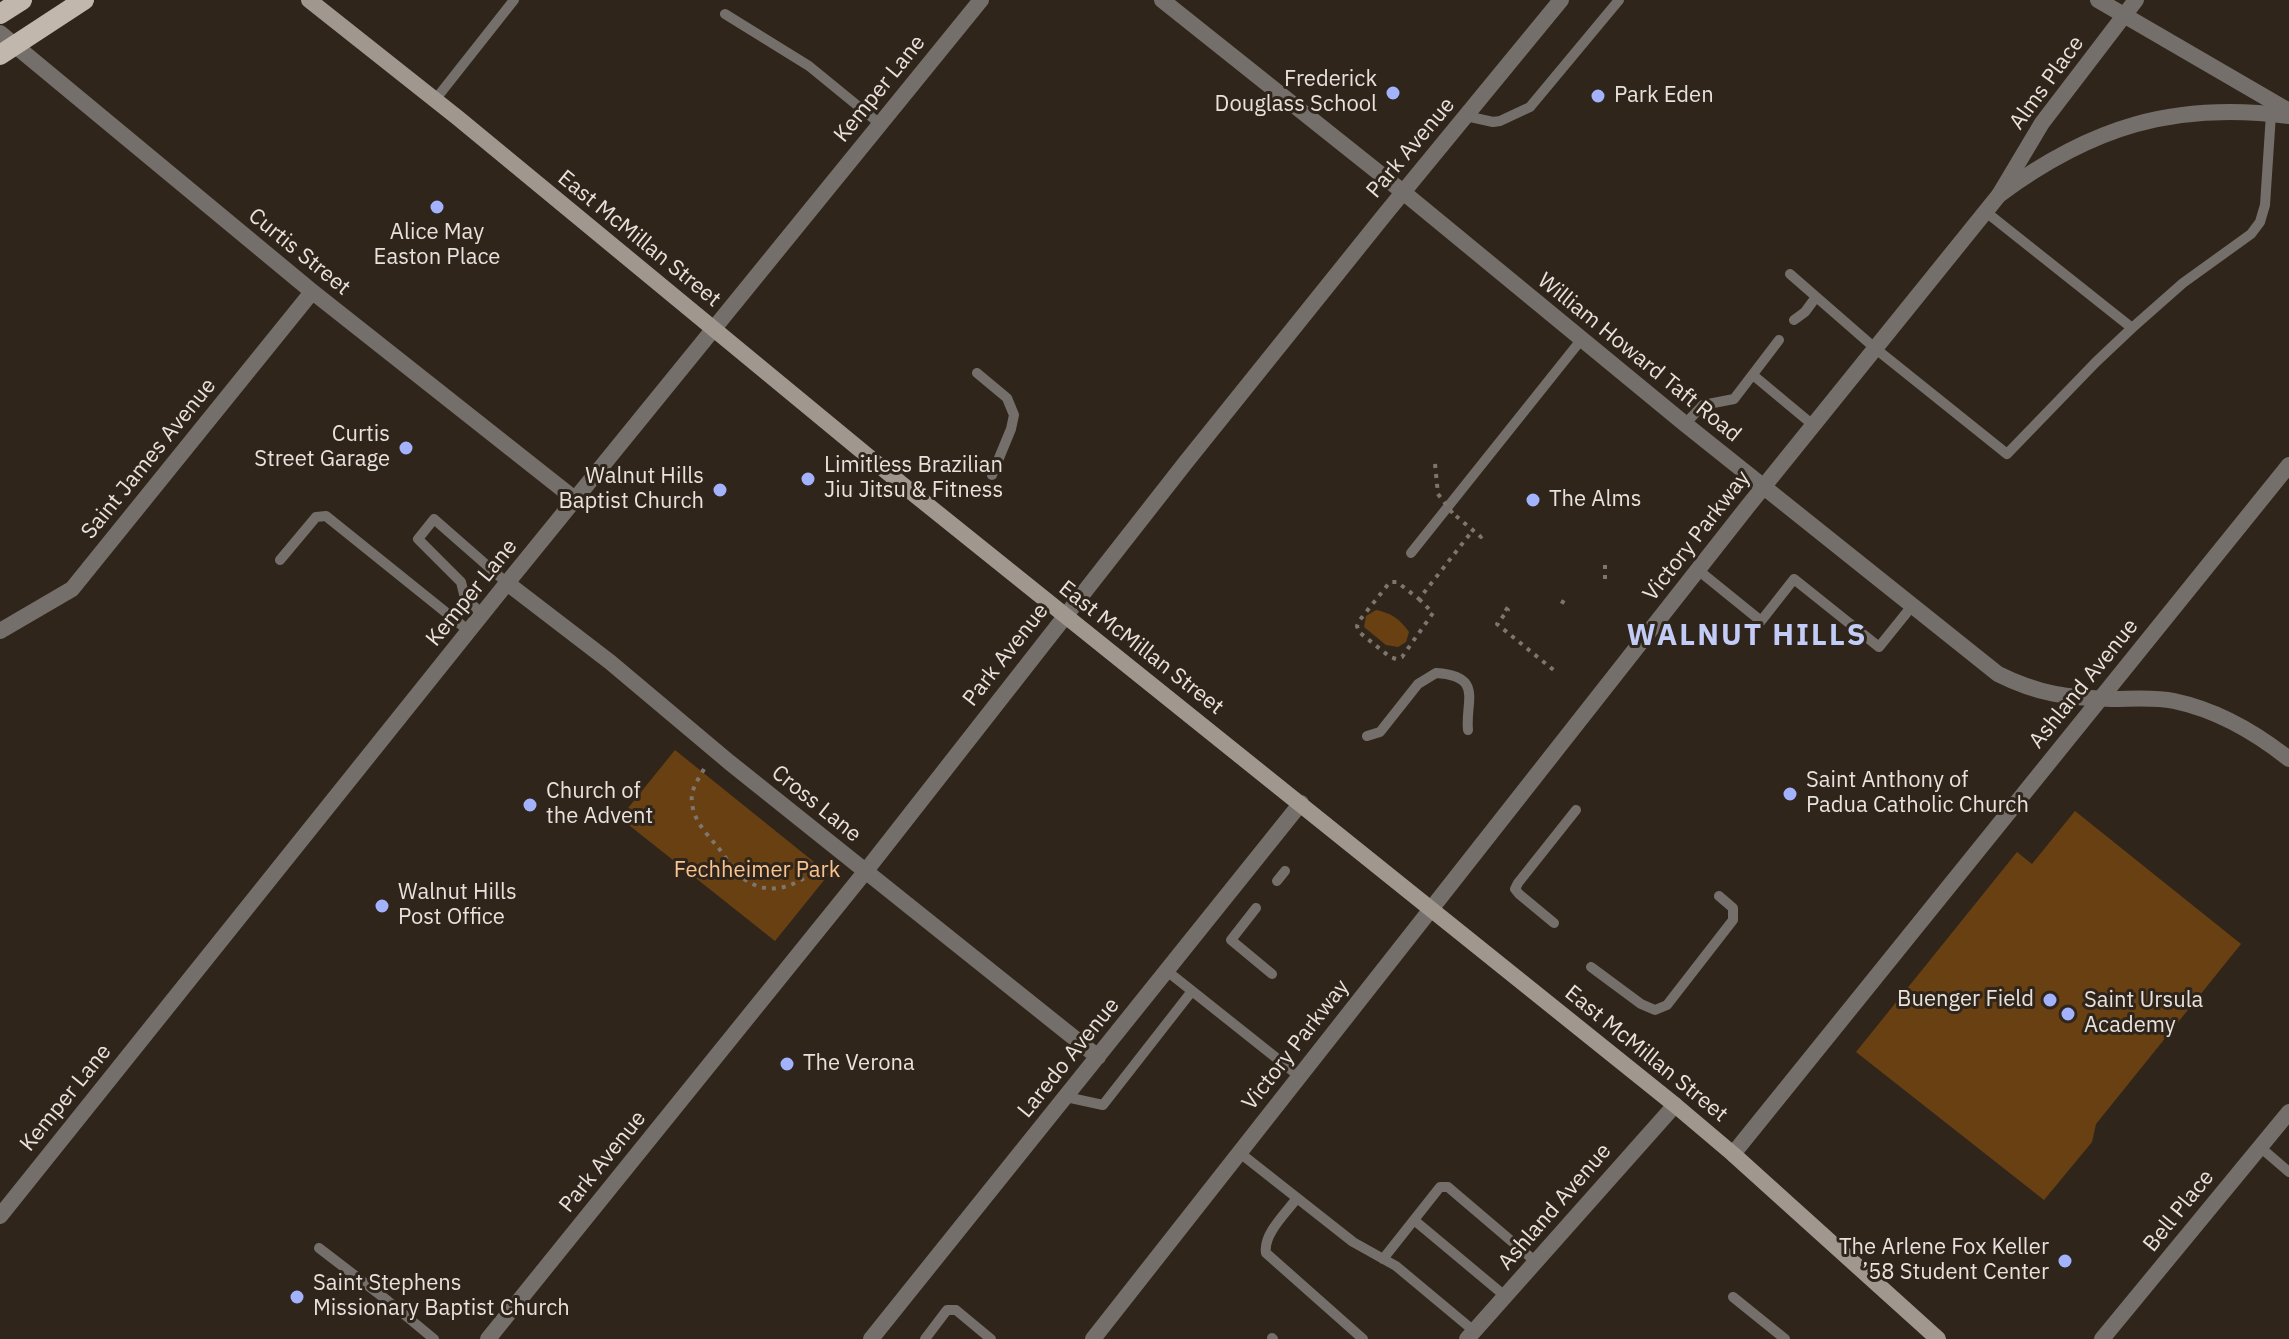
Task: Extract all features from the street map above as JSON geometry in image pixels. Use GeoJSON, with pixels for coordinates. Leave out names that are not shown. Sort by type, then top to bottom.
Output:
{"type":"FeatureCollection","features":[{"type":"Feature","properties":{"kind":"main road"},"geometry":{"type":"LineString","coordinates":[[0,14],[22,0]]}},
{"type":"Feature","properties":{"kind":"main road"},"geometry":{"type":"LineString","coordinates":[[5,45],[84,0]]}},
{"type":"Feature","properties":{"kind":"main road","name":"East McMillan Street"},"geometry":{"type":"LineString","coordinates":[[309,0],[1065,616],[1675,1105],[1933,1337]]}},
{"type":"Feature","properties":{"kind":"street","name":"Kemper Lane"},"geometry":{"type":"LineString","coordinates":[[0,1216],[507,583],[981,0]]}},
{"type":"Feature","properties":{"kind":"street","name":"William Howard Taft Road"},"geometry":{"type":"LineString","coordinates":[[1162,0],[1998,674],[2025,687],[2054,695],[2172,701],[2210,712],[2237,724],[2289,759]]}},
{"type":"Feature","properties":{"kind":"street","name":"Park Avenue"},"geometry":{"type":"LineString","coordinates":[[488,1339],[865,872],[1186,462],[1561,0]]}},
{"type":"Feature","properties":{"kind":"street"},"geometry":{"type":"LineString","coordinates":[[2098,0],[2289,113]]}},
{"type":"Feature","properties":{"kind":"street","name":"Alms Place"},"geometry":{"type":"LineString","coordinates":[[1999,195],[2042,123],[2136,0]]}},
{"type":"Feature","properties":{"kind":"street","name":"Curtis Street"},"geometry":{"type":"LineString","coordinates":[[5,45],[576,500]]}},
{"type":"Feature","properties":{"kind":"street","name":"Victory Parkway"},"geometry":{"type":"LineString","coordinates":[[1093,1339],[1764,486],[1999,195],[2034,169],[2078,145],[2118,129],[2195,113],[2289,113]]}},
{"type":"Feature","properties":{"kind":"street","name":"Saint James Avenue"},"geometry":{"type":"LineString","coordinates":[[0,631],[72,589],[312,292]]}},
{"type":"Feature","properties":{"kind":"street","name":"Ashland Avenue"},"geometry":{"type":"LineString","coordinates":[[1733,1154],[2289,465]]}},
{"type":"Feature","properties":{"kind":"street","name":"Cross Lane"},"geometry":{"type":"LineString","coordinates":[[507,583],[610,662],[865,872],[1098,1057]]}},
{"type":"Feature","properties":{"kind":"street","name":"Laredo Avenue"},"geometry":{"type":"LineString","coordinates":[[871,1339],[1301,803]]}},
{"type":"Feature","properties":{"kind":"street","name":"Ashland Avenue"},"geometry":{"type":"LineString","coordinates":[[1471,1335],[1675,1105]]}},
{"type":"Feature","properties":{"kind":"street","name":"Bell Place"},"geometry":{"type":"LineString","coordinates":[[2102,1339],[2289,1112]]}},
{"type":"Feature","properties":{"kind":"lane"},"geometry":{"type":"LineString","coordinates":[[435,100],[514,0]]}},
{"type":"Feature","properties":{"kind":"lane"},"geometry":{"type":"LineString","coordinates":[[1466,116],[1493,122],[1530,107],[1619,0]]}},
{"type":"Feature","properties":{"kind":"lane"},"geometry":{"type":"LineString","coordinates":[[725,14],[809,66],[880,124]]}},
{"type":"Feature","properties":{"kind":"lane"},"geometry":{"type":"LineString","coordinates":[[1790,274],[1876,349],[2007,454],[2132,328],[2183,283],[2251,234],[2260,222],[2267,194],[2271,114]]}},
{"type":"Feature","properties":{"kind":"lane"},"geometry":{"type":"LineString","coordinates":[[1986,212],[2132,328]]}},
{"type":"Feature","properties":{"kind":"lane"},"geometry":{"type":"LineString","coordinates":[[1798,322],[1816,297]]}},
{"type":"Feature","properties":{"kind":"lane"},"geometry":{"type":"LineString","coordinates":[[1411,553],[1581,340]]}},
{"type":"Feature","properties":{"kind":"lane"},"geometry":{"type":"LineString","coordinates":[[1685,424],[1703,405],[1734,399],[1767,356],[1782,343]]}},
{"type":"Feature","properties":{"kind":"lane"},"geometry":{"type":"LineString","coordinates":[[977,373],[1007,398],[1014,415],[992,475]]}},
{"type":"Feature","properties":{"kind":"lane"},"geometry":{"type":"LineString","coordinates":[[1753,375],[1813,425]]}},
{"type":"Feature","properties":{"kind":"lane"},"geometry":{"type":"LineString","coordinates":[[280,560],[316,517],[326,516],[469,631]]}},
{"type":"Feature","properties":{"kind":"lane"},"geometry":{"type":"LineString","coordinates":[[482,614],[465,598],[461,582],[418,539],[434,519],[507,583]]}},
{"type":"Feature","properties":{"kind":"lane"},"geometry":{"type":"LineString","coordinates":[[1698,570],[1761,621],[1794,579],[1879,647],[1912,606]]}},
{"type":"Feature","properties":{"kind":"lane"},"geometry":{"type":"LineString","coordinates":[[1367,736],[1380,732],[1418,684],[1436,673],[1457,678],[1467,686],[1471,699],[1466,716],[1468,730]]}},
{"type":"Feature","properties":{"kind":"lane"},"geometry":{"type":"LineString","coordinates":[[1554,923],[1515,889],[1576,810]]}},
{"type":"Feature","properties":{"kind":"lane"},"geometry":{"type":"LineString","coordinates":[[1277,881],[1285,871]]}},
{"type":"Feature","properties":{"kind":"lane"},"geometry":{"type":"LineString","coordinates":[[1591,967],[1641,1004],[1655,1010],[1667,1005],[1733,920],[1733,908],[1719,896]]}},
{"type":"Feature","properties":{"kind":"lane"},"geometry":{"type":"LineString","coordinates":[[1256,908],[1231,940],[1272,974]]}},
{"type":"Feature","properties":{"kind":"lane"},"geometry":{"type":"LineString","coordinates":[[1167,971],[1299,1076]]}},
{"type":"Feature","properties":{"kind":"lane"},"geometry":{"type":"LineString","coordinates":[[1066,1097],[1103,1105],[1192,991]]}},
{"type":"Feature","properties":{"kind":"lane"},"geometry":{"type":"LineString","coordinates":[[2260,1147],[2289,1172]]}},
{"type":"Feature","properties":{"kind":"lane"},"geometry":{"type":"LineString","coordinates":[[1240,1153],[1353,1242],[1396,1266],[1432,1294],[1471,1335]]}},
{"type":"Feature","properties":{"kind":"lane"},"geometry":{"type":"LineString","coordinates":[[1383,1259],[1440,1187],[1448,1187],[1536,1262]]}},
{"type":"Feature","properties":{"kind":"lane"},"geometry":{"type":"LineString","coordinates":[[1297,1198],[1269,1235],[1266,1253],[1363,1339]]}},
{"type":"Feature","properties":{"kind":"lane"},"geometry":{"type":"LineString","coordinates":[[1414,1220],[1505,1296]]}},
{"type":"Feature","properties":{"kind":"lane"},"geometry":{"type":"LineString","coordinates":[[319,1248],[434,1339]]}},
{"type":"Feature","properties":{"kind":"lane"},"geometry":{"type":"LineString","coordinates":[[1733,1297],[1785,1339]]}},
{"type":"Feature","properties":{"kind":"lane"},"geometry":{"type":"LineString","coordinates":[[925,1339],[947,1310],[956,1310],[991,1339]]}},
{"type":"Feature","properties":{"kind":"path"},"geometry":{"type":"LineString","coordinates":[[1435,464],[1438,494],[1454,515],[1481,537],[1483,534]]}},
{"type":"Feature","properties":{"kind":"path"},"geometry":{"type":"LineString","coordinates":[[1419,599],[1473,530]]}},
{"type":"Feature","properties":{"kind":"path"},"geometry":{"type":"LineString","coordinates":[[1605,565],[1605,583]]}},
{"type":"Feature","properties":{"kind":"path"},"geometry":{"type":"LineString","coordinates":[[1390,582],[1397,582],[1419,599],[1433,613],[1402,657],[1390,657],[1359,632],[1359,621],[1390,582]]}},
{"type":"Feature","properties":{"kind":"path"},"geometry":{"type":"LineString","coordinates":[[1505,608],[1508,610],[1497,624],[1556,672]]}},
{"type":"Feature","properties":{"kind":"path"},"geometry":{"type":"LineString","coordinates":[[704,769],[694,786],[691,802],[698,823],[744,879],[767,888],[788,887],[822,865]]}},
{"type":"Feature","properties":{"kind":"green space"},"geometry":{"type":"Polygon","coordinates":[[[1376,610],[1391,615],[1402,624],[1409,632],[1406,642],[1398,647],[1386,645],[1364,627],[1366,616],[1376,610]]]}},
{"type":"Feature","properties":{"kind":"green space","name":"Fechheimer Park"},"geometry":{"type":"Polygon","coordinates":[[[675,750],[829,874],[775,941],[620,818],[675,750]]]}},
{"type":"Feature","properties":{"kind":"green space","name":"Buenger Field"},"geometry":{"type":"Polygon","coordinates":[[[2075,811],[2241,944],[2096,1124],[2092,1142],[2044,1200],[1856,1052],[2017,852],[2032,864],[2075,811]]]}},
{"type":"Feature","properties":{"kind":"place","name":"Frederick Douglass School"},"geometry":{"type":"Point","coordinates":[1393,93]}},
{"type":"Feature","properties":{"kind":"place","name":"Park Eden"},"geometry":{"type":"Point","coordinates":[1598,96]}},
{"type":"Feature","properties":{"kind":"place","name":"Alice May Easton Place"},"geometry":{"type":"Point","coordinates":[437,207]}},
{"type":"Feature","properties":{"kind":"place","name":"Curtis Street Garage"},"geometry":{"type":"Point","coordinates":[406,448]}},
{"type":"Feature","properties":{"kind":"place","name":"Limitless Brazilian Jiu Jitsu & Fitness"},"geometry":{"type":"Point","coordinates":[808,479]}},
{"type":"Feature","properties":{"kind":"place","name":"Walnut Hills Baptist Church"},"geometry":{"type":"Point","coordinates":[720,490]}},
{"type":"Feature","properties":{"kind":"place","name":"The Alms"},"geometry":{"type":"Point","coordinates":[1533,500]}},
{"type":"Feature","properties":{"kind":"place","name":"Saint Anthony of Padua Catholic Church"},"geometry":{"type":"Point","coordinates":[1790,794]}},
{"type":"Feature","properties":{"kind":"place","name":"Church of the Advent"},"geometry":{"type":"Point","coordinates":[530,805]}},
{"type":"Feature","properties":{"kind":"place","name":"Walnut Hills Post Office"},"geometry":{"type":"Point","coordinates":[382,906]}},
{"type":"Feature","properties":{"kind":"place","name":"Buenger Field"},"geometry":{"type":"Point","coordinates":[2050,1000]}},
{"type":"Feature","properties":{"kind":"place","name":"Saint Ursula Academy"},"geometry":{"type":"Point","coordinates":[2068,1014]}},
{"type":"Feature","properties":{"kind":"place","name":"The Verona"},"geometry":{"type":"Point","coordinates":[787,1064]}},
{"type":"Feature","properties":{"kind":"place","name":"The Arlene Fox Keller ’58 Student Center"},"geometry":{"type":"Point","coordinates":[2065,1261]}},
{"type":"Feature","properties":{"kind":"place","name":"Saint Stephens Missionary Baptist Church"},"geometry":{"type":"Point","coordinates":[297,1297]}},
{"type":"Feature","properties":{"kind":"district","name":"WALNUT HILLS"},"geometry":{"type":"Point","coordinates":[1747,636]}}]}
